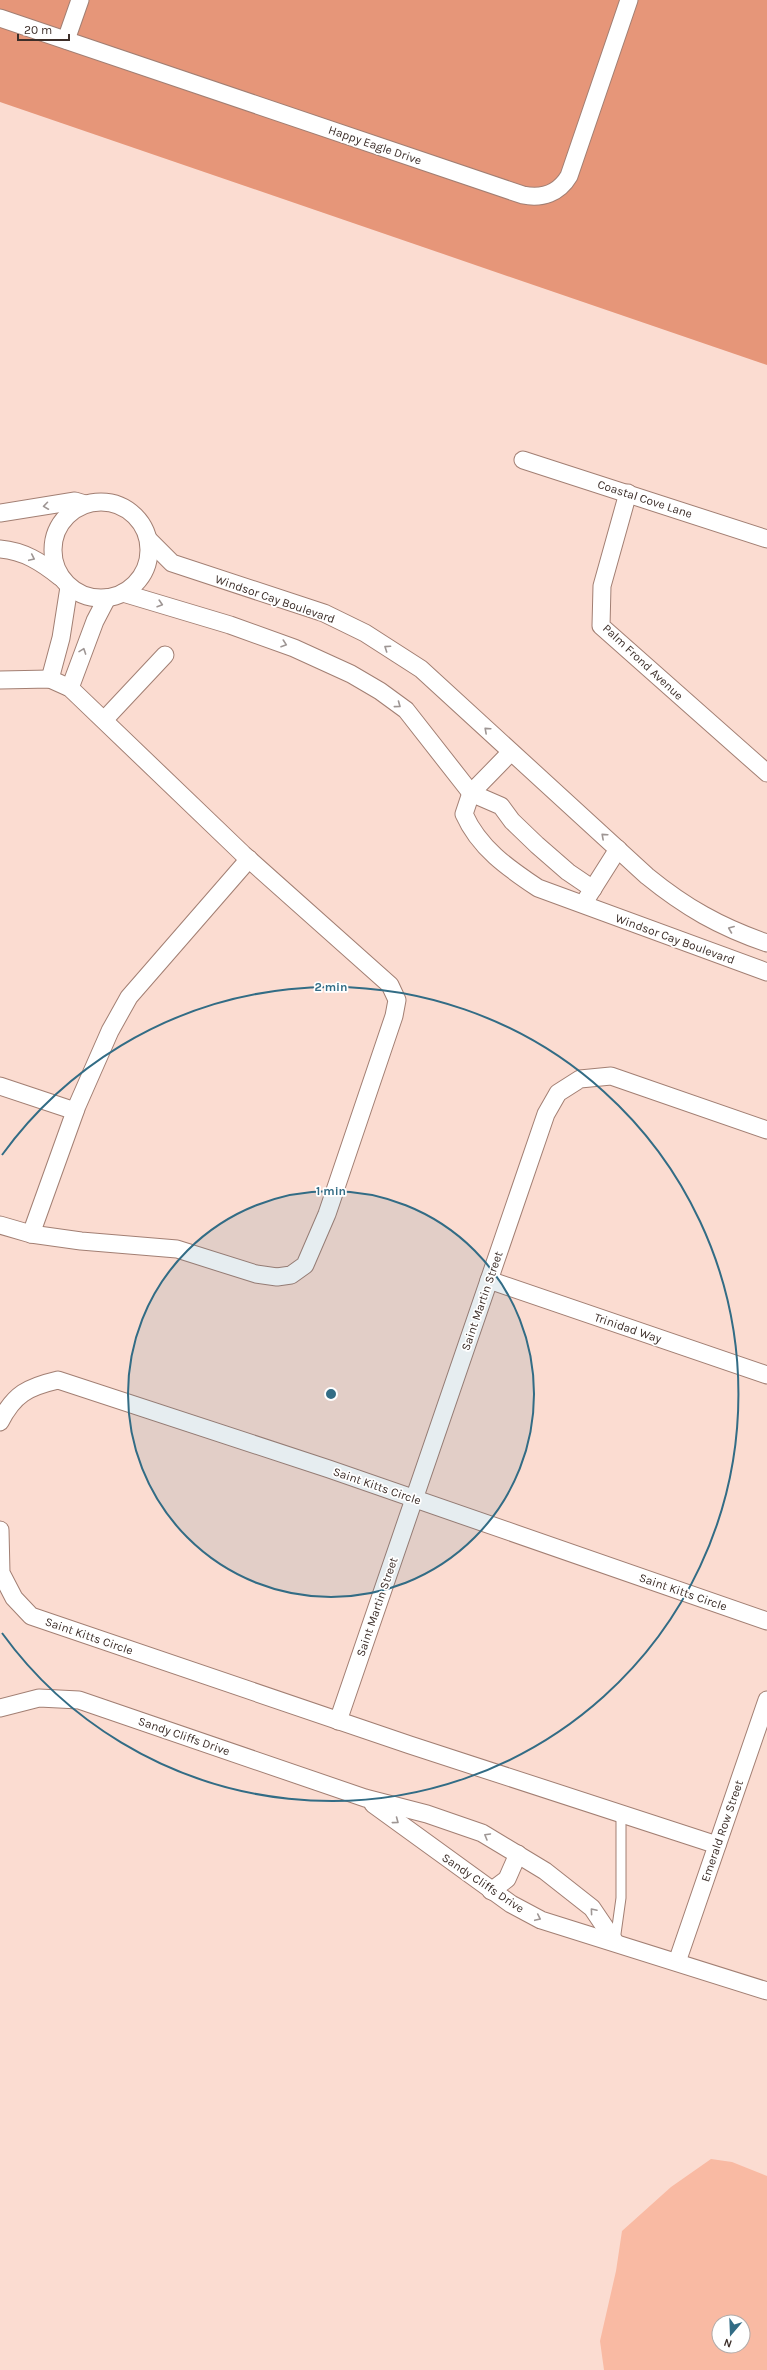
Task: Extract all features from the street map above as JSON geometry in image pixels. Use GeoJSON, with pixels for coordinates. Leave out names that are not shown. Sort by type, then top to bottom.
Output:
{"type":"FeatureCollection","features":[{"type":"Feature","properties":{"kind":"street"},"geometry":{"type":"LineString","coordinates":[[66,40],[80,0]]}},
{"type":"Feature","properties":{"kind":"street","name":"Happy Eagle Drive"},"geometry":{"type":"LineString","coordinates":[[0,18],[515,192],[535,197],[552,192],[562,186],[570,176],[630,0]]}},
{"type":"Feature","properties":{"kind":"street","name":"Coastal Cove Lane"},"geometry":{"type":"LineString","coordinates":[[523,460],[767,539]]}},
{"type":"Feature","properties":{"kind":"street","name":"Palm Frond Avenue"},"geometry":{"type":"LineString","coordinates":[[628,494],[602,586],[601,626],[767,773]]}},
{"type":"Feature","properties":{"kind":"street","name":"Windsor Cay Boulevard"},"geometry":{"type":"LineString","coordinates":[[65,582],[53,556],[55,534],[61,521],[72,510],[85,504],[101,501],[117,504],[132,512],[142,525],[149,540],[172,563],[324,613],[365,633],[421,669],[647,876],[680,902],[714,922],[767,943]]}},
{"type":"Feature","properties":{"kind":"street","name":"Windsor Cay Boulevard"},"geometry":{"type":"LineString","coordinates":[[0,513],[75,502],[85,504]]}},
{"type":"Feature","properties":{"kind":"street"},"geometry":{"type":"LineString","coordinates":[[70,688],[95,621],[115,595],[136,584],[145,571],[149,556],[149,540]]}},
{"type":"Feature","properties":{"kind":"street"},"geometry":{"type":"LineString","coordinates":[[0,549],[17,551],[40,562],[82,594],[115,595],[230,625],[294,648],[351,674],[406,710],[471,792],[501,806],[512,821],[537,845],[568,872],[593,889]]}},
{"type":"Feature","properties":{"kind":"street"},"geometry":{"type":"LineString","coordinates":[[50,679],[61,638],[65,582]]}},
{"type":"Feature","properties":{"kind":"street"},"geometry":{"type":"LineString","coordinates":[[105,720],[165,655]]}},
{"type":"Feature","properties":{"kind":"street"},"geometry":{"type":"LineString","coordinates":[[0,680],[50,679],[70,688],[249,859],[390,985],[396,1000],[394,1016],[328,1214],[305,1265],[291,1275],[277,1277],[256,1274],[177,1249],[81,1241],[31,1234],[0,1225]]}},
{"type":"Feature","properties":{"kind":"street","name":"Windsor Cay Boulevard"},"geometry":{"type":"LineString","coordinates":[[511,752],[471,792],[464,814],[469,826],[484,846],[505,866],[538,888],[767,972]]}},
{"type":"Feature","properties":{"kind":"street"},"geometry":{"type":"LineString","coordinates":[[583,905],[618,849]]}},
{"type":"Feature","properties":{"kind":"street"},"geometry":{"type":"LineString","coordinates":[[31,1234],[75,1111],[110,1030],[129,997],[249,859]]}},
{"type":"Feature","properties":{"kind":"street","name":"Saint Martin Street"},"geometry":{"type":"LineString","coordinates":[[338,1721],[546,1114],[558,1093],[580,1079],[610,1076],[767,1130]]}},
{"type":"Feature","properties":{"kind":"street"},"geometry":{"type":"LineString","coordinates":[[0,1086],[75,1111]]}},
{"type":"Feature","properties":{"kind":"street","name":"Trinidad Way"},"geometry":{"type":"LineString","coordinates":[[489,1280],[767,1375]]}},
{"type":"Feature","properties":{"kind":"street","name":"Saint Kitts Circle"},"geometry":{"type":"LineString","coordinates":[[0,1422],[9,1405],[33,1386],[58,1380],[414,1498],[767,1621]]}},
{"type":"Feature","properties":{"kind":"street","name":"Saint Kitts Circle"},"geometry":{"type":"LineString","coordinates":[[0,1530],[1,1573],[14,1598],[31,1616],[338,1721],[717,1845]]}},
{"type":"Feature","properties":{"kind":"street","name":"Sandy Cliffs Drive"},"geometry":{"type":"LineString","coordinates":[[0,1708],[39,1698],[79,1700],[365,1798],[427,1814],[482,1833],[545,1871],[592,1908],[615,1942]]}},
{"type":"Feature","properties":{"kind":"street","name":"Emerald Row Street"},"geometry":{"type":"LineString","coordinates":[[677,1962],[767,1700]]}},
{"type":"Feature","properties":{"kind":"street","name":"Sandy Cliffs Drive"},"geometry":{"type":"LineString","coordinates":[[365,1798],[492,1891],[511,1904],[541,1920],[767,1991]]}},
{"type":"Feature","properties":{"kind":"street"},"geometry":{"type":"LineString","coordinates":[[492,1891],[507,1879],[518,1854]]}},
{"type":"Feature","properties":{"kind":"lane"},"geometry":{"type":"LineString","coordinates":[[615,1942],[621,1898],[621,1814]]}},
{"type":"Feature","properties":{"kind":"shaded area"},"geometry":{"type":"Polygon","coordinates":[[[0,0],[767,0],[767,365],[0,102],[0,0]]]}},
{"type":"Feature","properties":{"kind":"shaded area"},"geometry":{"type":"Polygon","coordinates":[[[711,2159],[732,2162],[767,2176],[767,2370],[604,2370],[600,2341],[616,2271],[622,2231],[671,2187],[711,2159]]]}}]}
